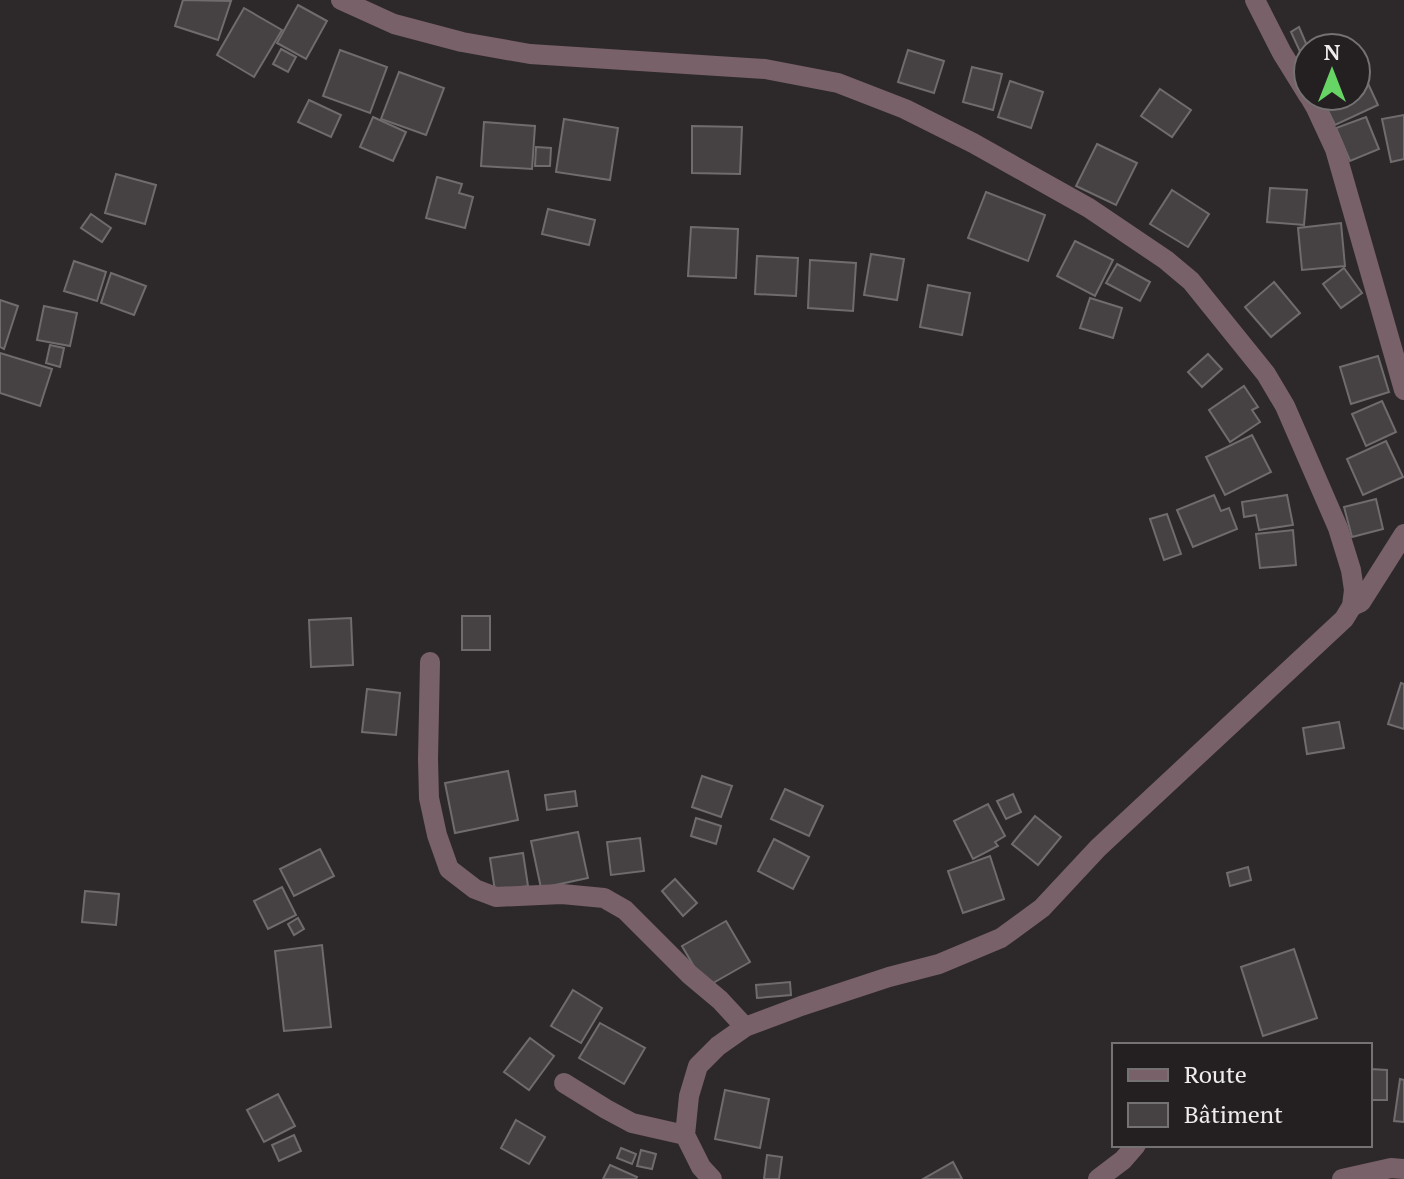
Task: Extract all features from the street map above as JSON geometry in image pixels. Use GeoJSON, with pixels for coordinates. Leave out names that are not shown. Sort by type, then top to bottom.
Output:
{"type":"FeatureCollection","features":[{"type":"Feature","properties":{"kind":"street"},"geometry":{"type":"LineString","coordinates":[[341,0],[394,24],[516,52],[765,69],[838,83],[905,109],[973,143],[1089,208],[1166,260],[1191,281],[1266,374],[1285,406],[1338,528],[1354,590],[1352,606],[1344,619],[1098,848],[1042,908],[1001,938],[939,964],[889,977],[745,1027],[718,1046],[698,1066],[689,1096],[685,1135],[701,1167],[712,1179]]}},
{"type":"Feature","properties":{"kind":"street"},"geometry":{"type":"LineString","coordinates":[[1255,0],[1292,70]]}},
{"type":"Feature","properties":{"kind":"street"},"geometry":{"type":"LineString","coordinates":[[1318,112],[1335,149],[1404,390]]}},
{"type":"Feature","properties":{"kind":"street"},"geometry":{"type":"LineString","coordinates":[[1352,606],[1361,602],[1404,534]]}},
{"type":"Feature","properties":{"kind":"street"},"geometry":{"type":"LineString","coordinates":[[430,662],[429,798],[449,869],[475,889],[496,897],[562,894],[604,898],[625,910],[745,1027]]}},
{"type":"Feature","properties":{"kind":"street"},"geometry":{"type":"LineString","coordinates":[[564,1083],[632,1123],[685,1135]]}},
{"type":"Feature","properties":{"kind":"street"},"geometry":{"type":"LineString","coordinates":[[1098,1179],[1134,1147]]}},
{"type":"Feature","properties":{"kind":"street"},"geometry":{"type":"LineString","coordinates":[[1342,1179],[1391,1168],[1404,1169]]}},
{"type":"Feature","properties":{"kind":"building"},"geometry":{"type":"Polygon","coordinates":[[[183,0],[231,1],[218,40],[175,26],[183,0]]]}},
{"type":"Feature","properties":{"kind":"building"},"geometry":{"type":"Polygon","coordinates":[[[298,5],[327,21],[306,59],[277,43],[298,5]]]}},
{"type":"Feature","properties":{"kind":"building"},"geometry":{"type":"Polygon","coordinates":[[[244,8],[282,30],[254,77],[217,55],[244,8]]]}},
{"type":"Feature","properties":{"kind":"building"},"geometry":{"type":"Polygon","coordinates":[[[281,49],[296,57],[288,72],[273,64],[281,49]]]}},
{"type":"Feature","properties":{"kind":"building"},"geometry":{"type":"Polygon","coordinates":[[[340,50],[387,67],[370,113],[323,96],[340,50]]]}},
{"type":"Feature","properties":{"kind":"building"},"geometry":{"type":"Polygon","coordinates":[[[908,50],[944,61],[934,93],[898,82],[908,50]]]}},
{"type":"Feature","properties":{"kind":"building"},"geometry":{"type":"Polygon","coordinates":[[[972,67],[1002,74],[993,110],[963,102],[972,67]]]}},
{"type":"Feature","properties":{"kind":"building"},"geometry":{"type":"Polygon","coordinates":[[[399,72],[444,88],[426,135],[381,119],[399,72]]]}},
{"type":"Feature","properties":{"kind":"building"},"geometry":{"type":"Polygon","coordinates":[[[1010,81],[1043,92],[1031,128],[998,117],[1010,81]]]}},
{"type":"Feature","properties":{"kind":"building"},"geometry":{"type":"Polygon","coordinates":[[[1160,89],[1191,110],[1172,137],[1141,116],[1160,89]]]}},
{"type":"Feature","properties":{"kind":"building"},"geometry":{"type":"Polygon","coordinates":[[[1372,92],[1378,105],[1372,108],[1372,92]]]}},
{"type":"Feature","properties":{"kind":"building"},"geometry":{"type":"Polygon","coordinates":[[[309,100],[341,115],[331,137],[298,122],[309,100]]]}},
{"type":"Feature","properties":{"kind":"building"},"geometry":{"type":"Polygon","coordinates":[[[1329,112],[1363,112],[1335,125],[1329,112]]]}},
{"type":"Feature","properties":{"kind":"building"},"geometry":{"type":"Polygon","coordinates":[[[1404,115],[1404,159],[1391,162],[1382,119],[1404,115]]]}},
{"type":"Feature","properties":{"kind":"building"},"geometry":{"type":"Polygon","coordinates":[[[373,117],[406,132],[393,161],[360,147],[373,117]]]}},
{"type":"Feature","properties":{"kind":"building"},"geometry":{"type":"Polygon","coordinates":[[[1366,117],[1379,149],[1350,161],[1336,128],[1366,117]]]}},
{"type":"Feature","properties":{"kind":"building"},"geometry":{"type":"Polygon","coordinates":[[[564,119],[618,128],[610,180],[556,172],[564,119]]]}},
{"type":"Feature","properties":{"kind":"building"},"geometry":{"type":"Polygon","coordinates":[[[484,122],[535,126],[532,169],[481,166],[484,122]]]}},
{"type":"Feature","properties":{"kind":"building"},"geometry":{"type":"Polygon","coordinates":[[[692,126],[742,127],[740,174],[692,173],[692,126]]]}},
{"type":"Feature","properties":{"kind":"building"},"geometry":{"type":"Polygon","coordinates":[[[1097,144],[1137,163],[1116,205],[1076,186],[1097,144]]]}},
{"type":"Feature","properties":{"kind":"building"},"geometry":{"type":"Polygon","coordinates":[[[536,147],[551,148],[550,166],[535,166],[536,147]]]}},
{"type":"Feature","properties":{"kind":"building"},"geometry":{"type":"Polygon","coordinates":[[[116,174],[156,185],[145,224],[105,213],[116,174]]]}},
{"type":"Feature","properties":{"kind":"building"},"geometry":{"type":"Polygon","coordinates":[[[437,177],[462,184],[459,193],[473,197],[465,228],[426,218],[437,177]]]}},
{"type":"Feature","properties":{"kind":"building"},"geometry":{"type":"Polygon","coordinates":[[[1270,188],[1307,190],[1304,225],[1267,222],[1270,188]]]}},
{"type":"Feature","properties":{"kind":"building"},"geometry":{"type":"Polygon","coordinates":[[[1172,190],[1209,214],[1188,247],[1150,224],[1172,190]]]}},
{"type":"Feature","properties":{"kind":"building"},"geometry":{"type":"Polygon","coordinates":[[[986,192],[1045,215],[1028,261],[968,238],[986,192]]]}},
{"type":"Feature","properties":{"kind":"building"},"geometry":{"type":"Polygon","coordinates":[[[548,209],[595,220],[589,245],[542,234],[548,209]]]}},
{"type":"Feature","properties":{"kind":"building"},"geometry":{"type":"Polygon","coordinates":[[[91,214],[111,228],[102,242],[81,228],[91,214]]]}},
{"type":"Feature","properties":{"kind":"building"},"geometry":{"type":"Polygon","coordinates":[[[1341,223],[1345,266],[1302,270],[1298,228],[1341,223]]]}},
{"type":"Feature","properties":{"kind":"building"},"geometry":{"type":"Polygon","coordinates":[[[691,227],[738,229],[736,278],[688,276],[691,227]]]}},
{"type":"Feature","properties":{"kind":"building"},"geometry":{"type":"Polygon","coordinates":[[[1075,241],[1113,260],[1095,296],[1057,276],[1075,241]]]}},
{"type":"Feature","properties":{"kind":"building"},"geometry":{"type":"Polygon","coordinates":[[[871,254],[904,259],[897,300],[864,295],[871,254]]]}},
{"type":"Feature","properties":{"kind":"building"},"geometry":{"type":"Polygon","coordinates":[[[757,256],[798,258],[796,296],[755,294],[757,256]]]}},
{"type":"Feature","properties":{"kind":"building"},"geometry":{"type":"Polygon","coordinates":[[[810,260],[856,263],[853,311],[808,308],[810,260]]]}},
{"type":"Feature","properties":{"kind":"building"},"geometry":{"type":"Polygon","coordinates":[[[74,261],[106,272],[97,301],[64,291],[74,261]]]}},
{"type":"Feature","properties":{"kind":"building"},"geometry":{"type":"Polygon","coordinates":[[[1117,264],[1150,282],[1140,301],[1106,283],[1117,264]]]}},
{"type":"Feature","properties":{"kind":"building"},"geometry":{"type":"Polygon","coordinates":[[[1344,268],[1362,293],[1341,308],[1323,284],[1344,268]]]}},
{"type":"Feature","properties":{"kind":"building"},"geometry":{"type":"Polygon","coordinates":[[[111,273],[146,286],[134,315],[101,303],[111,273]]]}},
{"type":"Feature","properties":{"kind":"building"},"geometry":{"type":"Polygon","coordinates":[[[1274,282],[1300,313],[1271,337],[1245,307],[1274,282]]]}},
{"type":"Feature","properties":{"kind":"building"},"geometry":{"type":"Polygon","coordinates":[[[928,285],[970,293],[962,335],[920,327],[928,285]]]}},
{"type":"Feature","properties":{"kind":"building"},"geometry":{"type":"Polygon","coordinates":[[[1090,298],[1122,308],[1113,338],[1080,328],[1090,298]]]}},
{"type":"Feature","properties":{"kind":"building"},"geometry":{"type":"Polygon","coordinates":[[[0,300],[18,306],[4,349],[0,347],[0,300]]]}},
{"type":"Feature","properties":{"kind":"building"},"geometry":{"type":"Polygon","coordinates":[[[44,306],[77,313],[70,346],[37,340],[44,306]]]}},
{"type":"Feature","properties":{"kind":"building"},"geometry":{"type":"Polygon","coordinates":[[[50,345],[64,348],[60,367],[46,363],[50,345]]]}},
{"type":"Feature","properties":{"kind":"building"},"geometry":{"type":"Polygon","coordinates":[[[0,353],[52,369],[40,406],[0,393],[0,353]]]}},
{"type":"Feature","properties":{"kind":"building"},"geometry":{"type":"Polygon","coordinates":[[[1208,354],[1222,369],[1202,387],[1188,372],[1208,354]]]}},
{"type":"Feature","properties":{"kind":"building"},"geometry":{"type":"Polygon","coordinates":[[[1378,356],[1389,392],[1351,404],[1340,367],[1378,356]]]}},
{"type":"Feature","properties":{"kind":"building"},"geometry":{"type":"Polygon","coordinates":[[[1244,386],[1258,407],[1252,410],[1260,422],[1230,442],[1209,410],[1244,386]]]}},
{"type":"Feature","properties":{"kind":"building"},"geometry":{"type":"Polygon","coordinates":[[[1382,401],[1396,432],[1366,446],[1352,414],[1382,401]]]}},
{"type":"Feature","properties":{"kind":"building"},"geometry":{"type":"Polygon","coordinates":[[[1252,435],[1271,472],[1225,495],[1206,457],[1252,435]]]}},
{"type":"Feature","properties":{"kind":"building"},"geometry":{"type":"Polygon","coordinates":[[[1386,441],[1403,477],[1363,495],[1347,459],[1386,441]]]}},
{"type":"Feature","properties":{"kind":"building"},"geometry":{"type":"Polygon","coordinates":[[[1214,495],[1221,511],[1229,508],[1237,529],[1193,547],[1177,510],[1214,495]]]}},
{"type":"Feature","properties":{"kind":"building"},"geometry":{"type":"Polygon","coordinates":[[[1287,495],[1293,525],[1259,530],[1256,515],[1244,517],[1242,502],[1287,495]]]}},
{"type":"Feature","properties":{"kind":"building"},"geometry":{"type":"Polygon","coordinates":[[[1376,499],[1383,529],[1352,537],[1344,507],[1376,499]]]}},
{"type":"Feature","properties":{"kind":"building"},"geometry":{"type":"Polygon","coordinates":[[[1167,514],[1181,554],[1164,560],[1150,519],[1167,514]]]}},
{"type":"Feature","properties":{"kind":"building"},"geometry":{"type":"Polygon","coordinates":[[[1293,530],[1296,565],[1260,568],[1256,534],[1293,530]]]}},
{"type":"Feature","properties":{"kind":"building"},"geometry":{"type":"Polygon","coordinates":[[[462,616],[490,616],[490,650],[462,650],[462,616]]]}},
{"type":"Feature","properties":{"kind":"building"},"geometry":{"type":"Polygon","coordinates":[[[351,618],[353,665],[311,667],[309,620],[351,618]]]}},
{"type":"Feature","properties":{"kind":"building"},"geometry":{"type":"Polygon","coordinates":[[[1401,683],[1404,684],[1404,729],[1388,724],[1401,683]]]}},
{"type":"Feature","properties":{"kind":"building"},"geometry":{"type":"Polygon","coordinates":[[[367,689],[400,693],[396,735],[362,732],[367,689]]]}},
{"type":"Feature","properties":{"kind":"building"},"geometry":{"type":"Polygon","coordinates":[[[1339,722],[1344,748],[1307,754],[1303,728],[1339,722]]]}},
{"type":"Feature","properties":{"kind":"building"},"geometry":{"type":"Polygon","coordinates":[[[508,771],[518,820],[455,833],[445,783],[508,771]]]}},
{"type":"Feature","properties":{"kind":"building"},"geometry":{"type":"Polygon","coordinates":[[[702,776],[732,786],[721,817],[692,807],[702,776]]]}},
{"type":"Feature","properties":{"kind":"building"},"geometry":{"type":"Polygon","coordinates":[[[785,789],[823,806],[809,836],[771,819],[785,789]]]}},
{"type":"Feature","properties":{"kind":"building"},"geometry":{"type":"Polygon","coordinates":[[[575,791],[577,806],[547,810],[545,795],[575,791]]]}},
{"type":"Feature","properties":{"kind":"building"},"geometry":{"type":"Polygon","coordinates":[[[1013,794],[1021,812],[1006,819],[997,801],[1013,794]]]}},
{"type":"Feature","properties":{"kind":"building"},"geometry":{"type":"Polygon","coordinates":[[[988,804],[1005,836],[995,842],[998,846],[973,859],[954,821],[988,804]]]}},
{"type":"Feature","properties":{"kind":"building"},"geometry":{"type":"Polygon","coordinates":[[[1035,816],[1061,837],[1038,865],[1012,844],[1035,816]]]}},
{"type":"Feature","properties":{"kind":"building"},"geometry":{"type":"Polygon","coordinates":[[[696,818],[721,826],[716,844],[691,836],[696,818]]]}},
{"type":"Feature","properties":{"kind":"building"},"geometry":{"type":"Polygon","coordinates":[[[578,832],[588,878],[541,888],[531,841],[578,832]]]}},
{"type":"Feature","properties":{"kind":"building"},"geometry":{"type":"Polygon","coordinates":[[[640,838],[644,871],[611,875],[607,842],[640,838]]]}},
{"type":"Feature","properties":{"kind":"building"},"geometry":{"type":"Polygon","coordinates":[[[774,839],[809,857],[793,889],[758,871],[774,839]]]}},
{"type":"Feature","properties":{"kind":"building"},"geometry":{"type":"Polygon","coordinates":[[[320,849],[334,876],[294,896],[280,869],[320,849]]]}},
{"type":"Feature","properties":{"kind":"building"},"geometry":{"type":"Polygon","coordinates":[[[523,853],[528,886],[495,891],[490,858],[523,853]]]}},
{"type":"Feature","properties":{"kind":"building"},"geometry":{"type":"Polygon","coordinates":[[[990,856],[1004,899],[963,913],[948,871],[990,856]]]}},
{"type":"Feature","properties":{"kind":"building"},"geometry":{"type":"Polygon","coordinates":[[[1248,867],[1251,880],[1230,886],[1227,873],[1248,867]]]}},
{"type":"Feature","properties":{"kind":"building"},"geometry":{"type":"Polygon","coordinates":[[[675,879],[697,903],[683,916],[662,891],[675,879]]]}},
{"type":"Feature","properties":{"kind":"building"},"geometry":{"type":"Polygon","coordinates":[[[282,887],[296,915],[268,929],[254,901],[282,887]]]}},
{"type":"Feature","properties":{"kind":"building"},"geometry":{"type":"Polygon","coordinates":[[[85,891],[119,894],[116,925],[82,922],[85,891]]]}},
{"type":"Feature","properties":{"kind":"building"},"geometry":{"type":"Polygon","coordinates":[[[298,918],[304,929],[294,935],[288,924],[298,918]]]}},
{"type":"Feature","properties":{"kind":"building"},"geometry":{"type":"Polygon","coordinates":[[[726,921],[750,962],[706,987],[682,946],[726,921]]]}},
{"type":"Feature","properties":{"kind":"building"},"geometry":{"type":"Polygon","coordinates":[[[322,945],[331,1027],[284,1031],[275,951],[322,945]]]}},
{"type":"Feature","properties":{"kind":"building"},"geometry":{"type":"Polygon","coordinates":[[[1294,949],[1317,1018],[1263,1036],[1241,967],[1294,949]]]}},
{"type":"Feature","properties":{"kind":"building"},"geometry":{"type":"Polygon","coordinates":[[[790,982],[791,995],[757,998],[756,985],[790,982]]]}},
{"type":"Feature","properties":{"kind":"building"},"geometry":{"type":"Polygon","coordinates":[[[573,990],[602,1008],[581,1043],[551,1026],[573,990]]]}},
{"type":"Feature","properties":{"kind":"building"},"geometry":{"type":"Polygon","coordinates":[[[600,1023],[645,1048],[624,1084],[579,1058],[600,1023]]]}},
{"type":"Feature","properties":{"kind":"building"},"geometry":{"type":"Polygon","coordinates":[[[530,1038],[554,1056],[529,1090],[504,1072],[530,1038]]]}},
{"type":"Feature","properties":{"kind":"building"},"geometry":{"type":"Polygon","coordinates":[[[1372,1069],[1387,1070],[1387,1100],[1372,1100],[1372,1069]]]}},
{"type":"Feature","properties":{"kind":"building"},"geometry":{"type":"Polygon","coordinates":[[[1400,1079],[1404,1080],[1404,1122],[1394,1121],[1400,1079]]]}},
{"type":"Feature","properties":{"kind":"building"},"geometry":{"type":"Polygon","coordinates":[[[725,1090],[769,1099],[760,1148],[715,1139],[725,1090]]]}},
{"type":"Feature","properties":{"kind":"building"},"geometry":{"type":"Polygon","coordinates":[[[278,1094],[295,1126],[264,1142],[247,1110],[278,1094]]]}},
{"type":"Feature","properties":{"kind":"building"},"geometry":{"type":"Polygon","coordinates":[[[516,1120],[545,1137],[529,1164],[501,1148],[516,1120]]]}},
{"type":"Feature","properties":{"kind":"building"},"geometry":{"type":"Polygon","coordinates":[[[294,1135],[301,1151],[279,1161],[272,1145],[294,1135]]]}},
{"type":"Feature","properties":{"kind":"building"},"geometry":{"type":"Polygon","coordinates":[[[621,1148],[636,1154],[632,1164],[617,1158],[621,1148]]]}},
{"type":"Feature","properties":{"kind":"building"},"geometry":{"type":"Polygon","coordinates":[[[641,1150],[656,1154],[652,1169],[637,1166],[641,1150]]]}},
{"type":"Feature","properties":{"kind":"building"},"geometry":{"type":"Polygon","coordinates":[[[767,1155],[782,1157],[779,1179],[764,1179],[767,1155]]]}},
{"type":"Feature","properties":{"kind":"building"},"geometry":{"type":"Polygon","coordinates":[[[953,1162],[962,1179],[923,1179],[953,1162]]]}},
{"type":"Feature","properties":{"kind":"building"},"geometry":{"type":"Polygon","coordinates":[[[610,1165],[637,1177],[603,1179],[610,1165]]]}}]}
